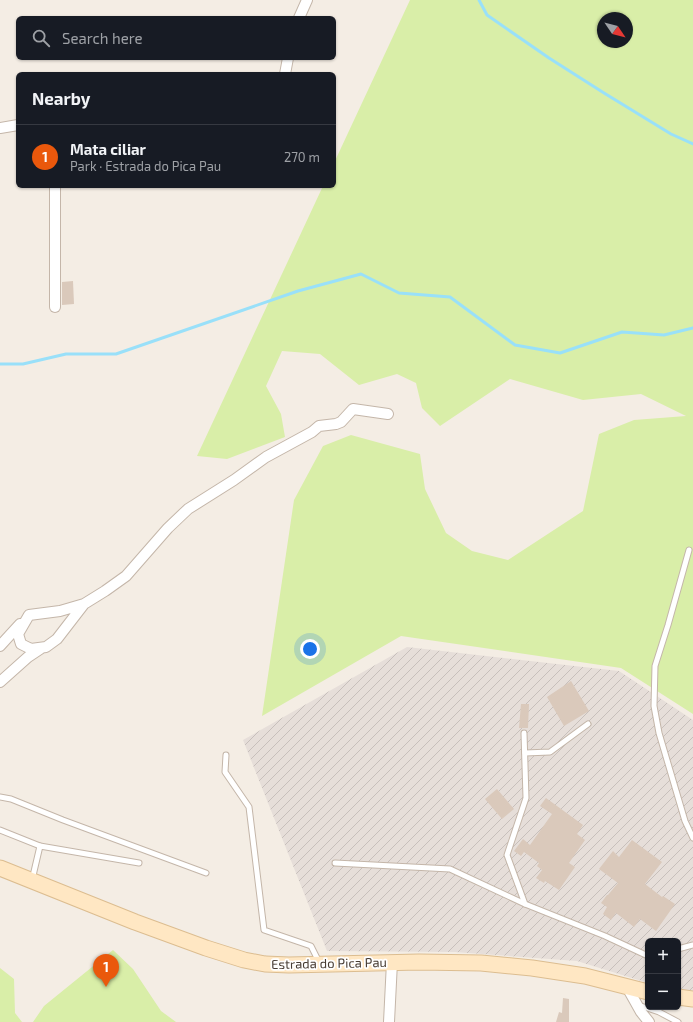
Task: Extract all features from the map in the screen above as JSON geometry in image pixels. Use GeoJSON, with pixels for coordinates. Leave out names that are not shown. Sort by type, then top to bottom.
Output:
{"type":"FeatureCollection","features":[{"type":"Feature","properties":{"kind":"main road","name":"Estrada do Pica Pau"},"geometry":{"type":"LineString","coordinates":[[0,868],[206,948],[244,960],[265,964],[289,965],[392,962],[481,963],[532,968],[585,976],[645,991]]}},
{"type":"Feature","properties":{"kind":"main road"},"geometry":{"type":"LineString","coordinates":[[681,997],[693,999]]}},
{"type":"Feature","properties":{"kind":"street"},"geometry":{"type":"LineString","coordinates":[[300,16],[307,0]]}},
{"type":"Feature","properties":{"kind":"street"},"geometry":{"type":"LineString","coordinates":[[285,72],[288,60]]}},
{"type":"Feature","properties":{"kind":"street"},"geometry":{"type":"LineString","coordinates":[[0,128],[16,126]]}},
{"type":"Feature","properties":{"kind":"street"},"geometry":{"type":"LineString","coordinates":[[55,188],[55,307]]}},
{"type":"Feature","properties":{"kind":"street"},"geometry":{"type":"LineString","coordinates":[[0,646],[29,615],[60,611],[84,604],[126,576],[168,528],[188,509],[266,458],[312,432],[319,426],[341,422],[353,409],[388,414]]}},
{"type":"Feature","properties":{"kind":"street"},"geometry":{"type":"LineString","coordinates":[[29,615],[18,634],[21,644],[32,649],[46,647],[57,639],[84,604]]}},
{"type":"Feature","properties":{"kind":"street"},"geometry":{"type":"LineString","coordinates":[[0,682],[40,648]]}},
{"type":"Feature","properties":{"kind":"street"},"geometry":{"type":"LineString","coordinates":[[389,1022],[392,962]]}},
{"type":"Feature","properties":{"kind":"street"},"geometry":{"type":"LineString","coordinates":[[627,987],[641,1012],[649,1022]]}},
{"type":"Feature","properties":{"kind":"lane"},"geometry":{"type":"LineString","coordinates":[[689,550],[668,626],[655,666],[654,706],[659,733],[685,821],[693,838]]}},
{"type":"Feature","properties":{"kind":"lane"},"geometry":{"type":"LineString","coordinates":[[524,753],[550,752],[588,724]]}},
{"type":"Feature","properties":{"kind":"lane"},"geometry":{"type":"LineString","coordinates":[[524,733],[526,798],[507,855],[525,904]]}},
{"type":"Feature","properties":{"kind":"lane"},"geometry":{"type":"LineString","coordinates":[[226,755],[225,772],[249,807],[264,930],[311,946],[320,965]]}},
{"type":"Feature","properties":{"kind":"lane"},"geometry":{"type":"LineString","coordinates":[[0,797],[11,799],[206,873]]}},
{"type":"Feature","properties":{"kind":"lane"},"geometry":{"type":"LineString","coordinates":[[0,830],[40,846],[139,863]]}},
{"type":"Feature","properties":{"kind":"lane"},"geometry":{"type":"LineString","coordinates":[[32,881],[40,846]]}},
{"type":"Feature","properties":{"kind":"lane"},"geometry":{"type":"LineString","coordinates":[[335,863],[450,869],[525,904],[605,936],[645,955]]}},
{"type":"Feature","properties":{"kind":"lane"},"geometry":{"type":"LineString","coordinates":[[681,948],[693,945]]}},
{"type":"Feature","properties":{"kind":"lane"},"geometry":{"type":"LineString","coordinates":[[637,1005],[659,1012],[678,1022]]}},
{"type":"Feature","properties":{"kind":"shaded area"},"geometry":{"type":"Polygon","coordinates":[[[407,647],[619,671],[693,720],[693,994],[681,992],[681,938],[645,938],[645,982],[577,961],[455,952],[327,951],[243,740],[407,647]]]}},
{"type":"Feature","properties":{"kind":"green space"},"geometry":{"type":"Polygon","coordinates":[[[410,0],[693,0],[693,714],[621,668],[401,636],[262,716],[294,500],[323,446],[351,435],[420,454],[425,489],[446,533],[472,551],[508,560],[583,511],[599,434],[634,420],[686,416],[641,394],[583,400],[510,379],[440,426],[422,408],[416,383],[397,374],[359,385],[320,354],[282,351],[266,386],[281,414],[285,437],[227,459],[197,456],[322,188],[336,188],[336,159],[410,0]]]}},
{"type":"Feature","properties":{"kind":"green space"},"geometry":{"type":"Polygon","coordinates":[[[113,950],[133,969],[161,1011],[176,1022],[33,1022],[44,1006],[113,950]]]}},
{"type":"Feature","properties":{"kind":"green space"},"geometry":{"type":"Polygon","coordinates":[[[0,968],[14,979],[15,1013],[22,1022],[0,1022],[0,968]]]}},
{"type":"Feature","properties":{"kind":"building"},"geometry":{"type":"Polygon","coordinates":[[[73,281],[74,304],[62,305],[62,282],[73,281]]]}},
{"type":"Feature","properties":{"kind":"building"},"geometry":{"type":"Polygon","coordinates":[[[571,681],[589,711],[564,726],[547,697],[571,681]]]}},
{"type":"Feature","properties":{"kind":"building"},"geometry":{"type":"Polygon","coordinates":[[[521,704],[529,704],[528,728],[519,728],[521,704]]]}},
{"type":"Feature","properties":{"kind":"building"},"geometry":{"type":"Polygon","coordinates":[[[497,789],[514,809],[502,819],[485,799],[497,789]]]}},
{"type":"Feature","properties":{"kind":"building"},"geometry":{"type":"Polygon","coordinates":[[[546,798],[583,825],[577,834],[585,840],[569,863],[575,867],[559,890],[545,881],[544,883],[536,878],[542,870],[537,866],[539,863],[524,852],[521,856],[514,851],[523,839],[530,845],[552,814],[540,806],[546,798]]]}},
{"type":"Feature","properties":{"kind":"building"},"geometry":{"type":"Polygon","coordinates":[[[632,840],[662,862],[645,884],[662,897],[663,896],[675,904],[656,931],[640,919],[634,927],[616,913],[611,920],[603,914],[607,907],[601,903],[618,883],[599,869],[613,851],[619,857],[632,840]]]}},
{"type":"Feature","properties":{"kind":"building"},"geometry":{"type":"Polygon","coordinates":[[[563,998],[569,999],[569,1022],[556,1022],[559,1012],[562,1013],[563,998]]]}},
{"type":"Feature","properties":{"kind":"waterway"},"geometry":{"type":"LineString","coordinates":[[479,0],[487,15],[549,58],[671,134],[693,144]]}},
{"type":"Feature","properties":{"kind":"waterway"},"geometry":{"type":"LineString","coordinates":[[0,364],[23,364],[66,354],[116,354],[298,291],[361,274],[399,293],[450,297],[515,345],[560,353],[622,332],[664,335],[693,328]]}},
{"type":"Feature","properties":{"kind":"place","name":"Mata ciliar"},"geometry":{"type":"Point","coordinates":[106,987]}}]}
